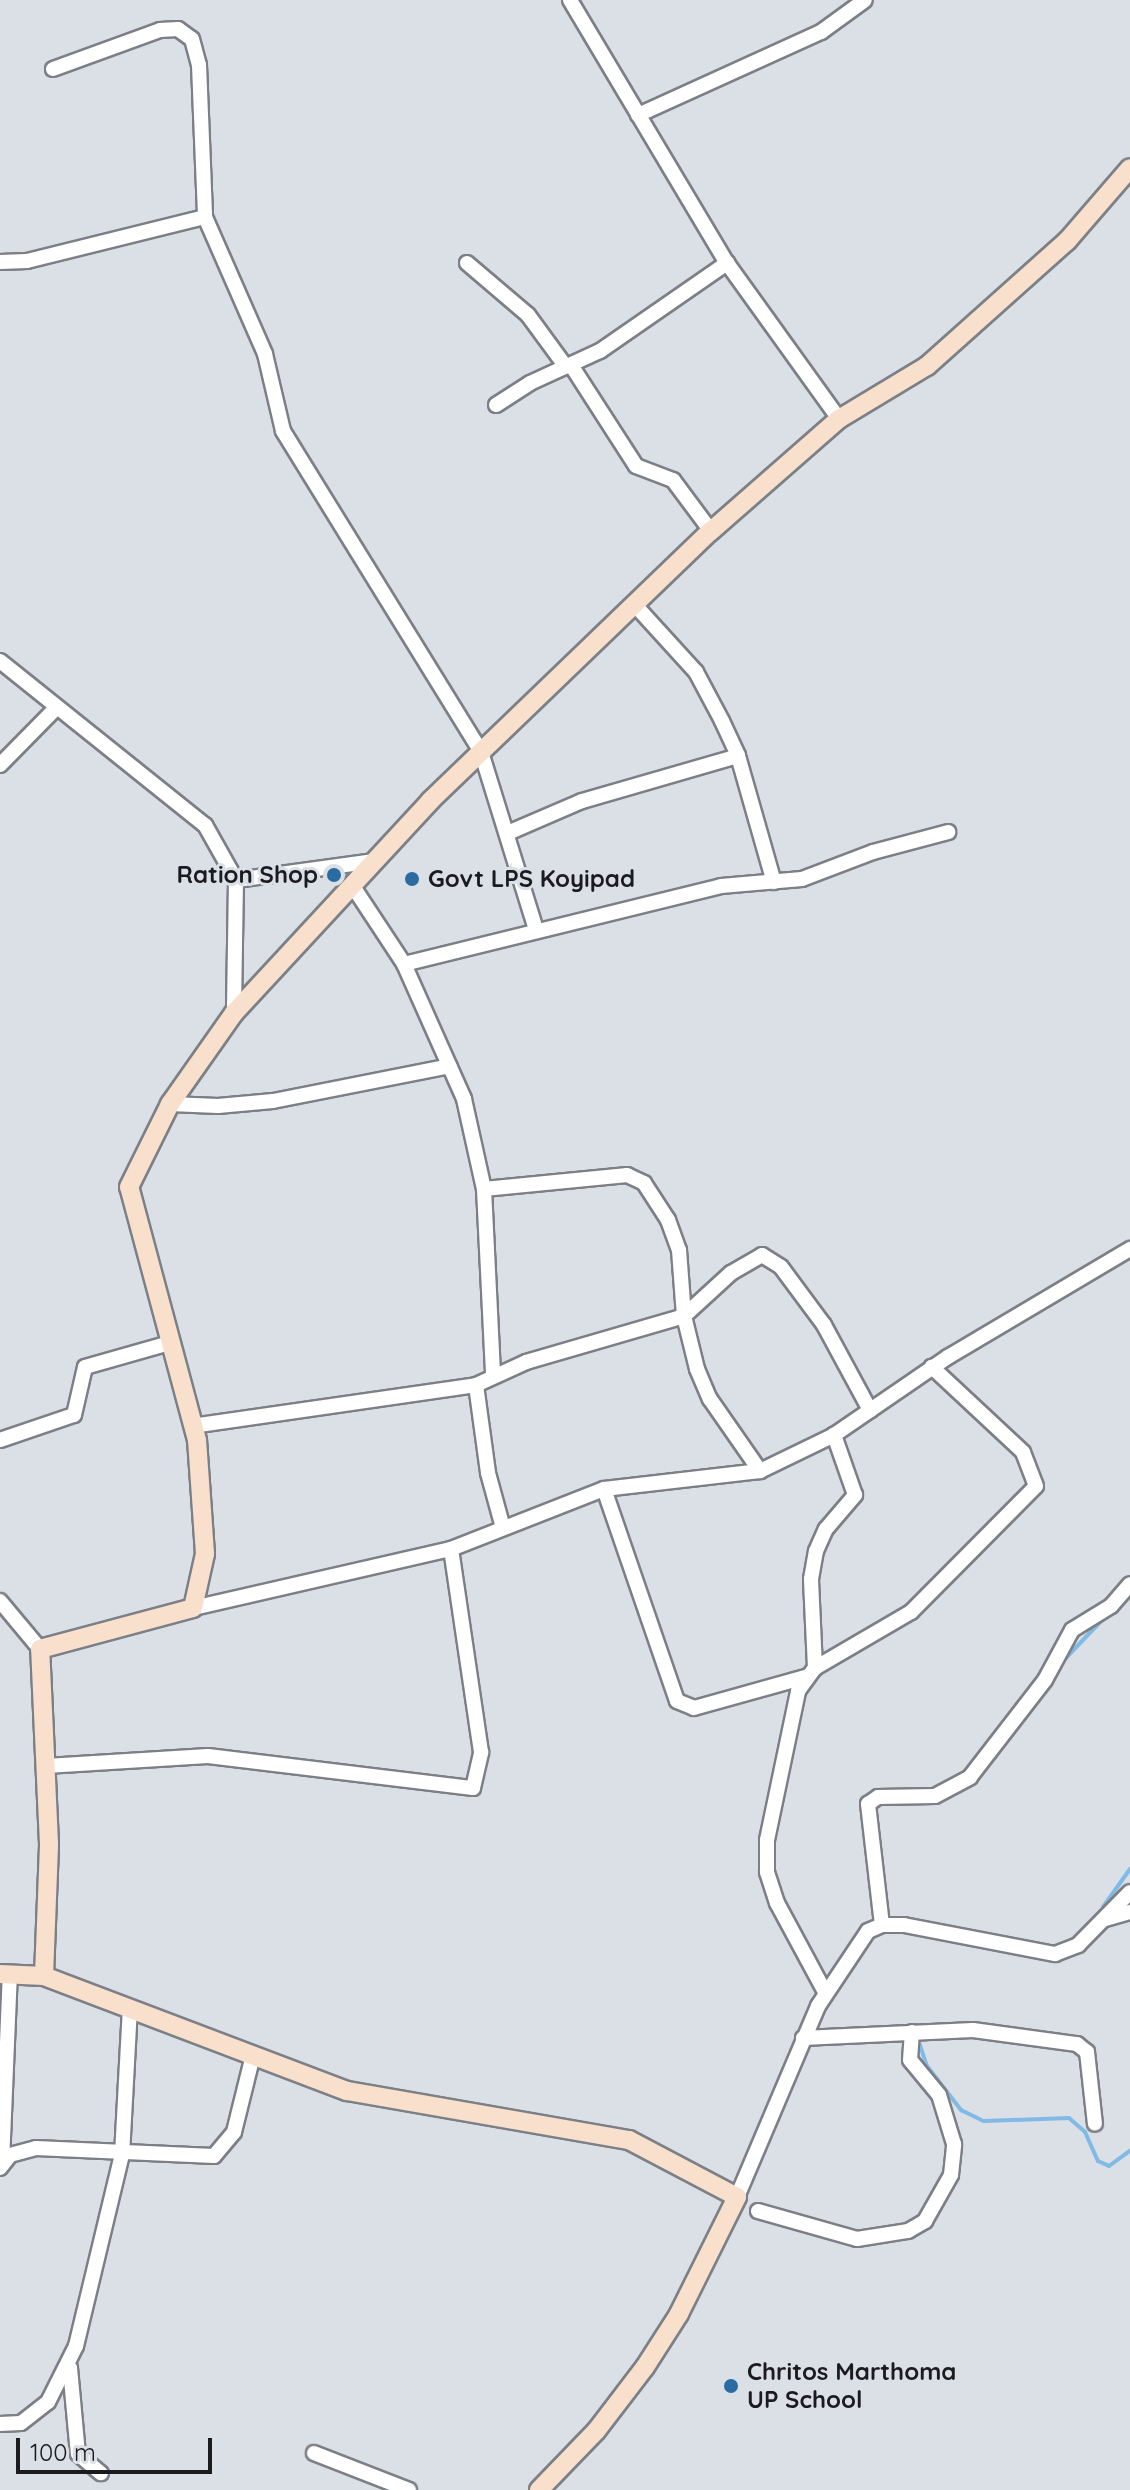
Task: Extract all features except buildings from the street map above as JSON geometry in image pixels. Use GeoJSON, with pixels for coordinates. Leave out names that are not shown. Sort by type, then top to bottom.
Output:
{"type":"FeatureCollection","features":[{"type":"Feature","properties":{"kind":"street"},"geometry":{"type":"LineString","coordinates":[[570,0],[727,263],[839,419]]}},
{"type":"Feature","properties":{"kind":"street"},"geometry":{"type":"LineString","coordinates":[[638,115],[821,32],[865,0]]}},
{"type":"Feature","properties":{"kind":"street"},"geometry":{"type":"LineString","coordinates":[[53,69],[160,30],[178,29],[192,39],[199,65],[205,217],[265,354],[291,449],[481,752],[510,832],[536,930]]}},
{"type":"Feature","properties":{"kind":"street"},"geometry":{"type":"LineString","coordinates":[[193,1608],[205,1554],[192,1426],[129,1187],[170,1104],[234,1013],[481,752],[711,531],[839,419],[927,366],[1067,241],[1130,168]]}},
{"type":"Feature","properties":{"kind":"street"},"geometry":{"type":"LineString","coordinates":[[0,262],[27,261],[205,217]]}},
{"type":"Feature","properties":{"kind":"street"},"geometry":{"type":"LineString","coordinates":[[467,263],[520,307],[568,366],[636,466],[673,480],[711,531]]}},
{"type":"Feature","properties":{"kind":"street"},"geometry":{"type":"LineString","coordinates":[[496,405],[651,319],[727,263]]}},
{"type":"Feature","properties":{"kind":"street"},"geometry":{"type":"LineString","coordinates":[[635,605],[696,672],[738,756],[774,882]]}},
{"type":"Feature","properties":{"kind":"street"},"geometry":{"type":"LineString","coordinates":[[0,661],[205,825],[236,880],[234,1013]]}},
{"type":"Feature","properties":{"kind":"street"},"geometry":{"type":"LineString","coordinates":[[0,765],[57,707]]}},
{"type":"Feature","properties":{"kind":"street"},"geometry":{"type":"LineString","coordinates":[[510,832],[582,801],[738,756]]}},
{"type":"Feature","properties":{"kind":"street"},"geometry":{"type":"LineString","coordinates":[[404,964],[721,886],[802,879],[873,852],[948,832]]}},
{"type":"Feature","properties":{"kind":"street"},"geometry":{"type":"LineString","coordinates":[[236,880],[375,861]]}},
{"type":"Feature","properties":{"kind":"street"},"geometry":{"type":"LineString","coordinates":[[352,885],[404,964],[464,1099],[484,1189],[493,1376]]}},
{"type":"Feature","properties":{"kind":"street"},"geometry":{"type":"LineString","coordinates":[[170,1104],[273,1101],[450,1066]]}},
{"type":"Feature","properties":{"kind":"street"},"geometry":{"type":"LineString","coordinates":[[484,1189],[635,1176],[653,1194],[672,1230],[682,1271],[684,1316],[710,1399],[760,1471]]}},
{"type":"Feature","properties":{"kind":"street"},"geometry":{"type":"LineString","coordinates":[[40,1649],[193,1608],[451,1549],[604,1489],[760,1471],[834,1435],[932,1367],[1130,1249]]}},
{"type":"Feature","properties":{"kind":"street"},"geometry":{"type":"LineString","coordinates":[[192,1426],[476,1385],[493,1376],[684,1316],[754,1257],[771,1259],[824,1325],[870,1410]]}},
{"type":"Feature","properties":{"kind":"street"},"geometry":{"type":"LineString","coordinates":[[0,1440],[74,1415],[85,1367],[169,1343]]}},
{"type":"Feature","properties":{"kind":"street"},"geometry":{"type":"LineString","coordinates":[[604,1489],[677,1701],[694,1708],[810,1672],[911,1612],[1036,1486],[1023,1452],[932,1367]]}},
{"type":"Feature","properties":{"kind":"street"},"geometry":{"type":"LineString","coordinates":[[476,1385],[488,1473],[503,1528]]}},
{"type":"Feature","properties":{"kind":"street"},"geometry":{"type":"LineString","coordinates":[[825,1992],[777,1903],[767,1872],[767,1840],[781,1765],[810,1672],[811,1579],[816,1551],[826,1529],[855,1495],[834,1435]]}},
{"type":"Feature","properties":{"kind":"street"},"geometry":{"type":"LineString","coordinates":[[46,1766],[208,1756],[473,1788],[481,1752],[451,1549]]}},
{"type":"Feature","properties":{"kind":"street"},"geometry":{"type":"LineString","coordinates":[[882,1925],[868,1804],[884,1796],[935,1796],[970,1777],[1045,1680],[1072,1630],[1111,1606],[1130,1584]]}},
{"type":"Feature","properties":{"kind":"street"},"geometry":{"type":"LineString","coordinates":[[0,1601],[40,1649],[49,1844],[44,1976]]}},
{"type":"Feature","properties":{"kind":"street"},"geometry":{"type":"LineString","coordinates":[[539,2490],[596,2431],[645,2367],[679,2314],[737,2197],[825,1992],[858,1943],[882,1925],[1055,1954],[1078,1945],[1130,1892]]}},
{"type":"Feature","properties":{"kind":"street"},"geometry":{"type":"LineString","coordinates":[[1105,1919],[1130,1912]]}},
{"type":"Feature","properties":{"kind":"street"},"geometry":{"type":"LineString","coordinates":[[1,2165],[5,1975],[44,1976],[347,2091],[435,2109],[552,2122],[629,2140],[737,2197]]}},
{"type":"Feature","properties":{"kind":"street"},"geometry":{"type":"LineString","coordinates":[[0,2424],[21,2423],[35,2415],[60,2387],[70,2363],[122,2155],[130,2007]]}},
{"type":"Feature","properties":{"kind":"street"},"geometry":{"type":"LineString","coordinates":[[803,2038],[973,2030],[1077,2044],[1087,2052],[1095,2124]]}},
{"type":"Feature","properties":{"kind":"street"},"geometry":{"type":"LineString","coordinates":[[758,2211],[857,2239],[908,2231],[925,2221],[951,2175],[954,2144],[939,2095],[910,2060],[912,2032]]}},
{"type":"Feature","properties":{"kind":"street"},"geometry":{"type":"LineString","coordinates":[[1,2165],[10,2155],[45,2147],[122,2155],[199,2158],[223,2150],[234,2132],[253,2055]]}},
{"type":"Feature","properties":{"kind":"street"},"geometry":{"type":"LineString","coordinates":[[70,2363],[78,2454],[101,2473]]}},
{"type":"Feature","properties":{"kind":"street"},"geometry":{"type":"LineString","coordinates":[[314,2453],[409,2490]]}},
{"type":"Feature","properties":{"kind":"waterway"},"geometry":{"type":"LineString","coordinates":[[1122,1603],[1130,1596]]}},
{"type":"Feature","properties":{"kind":"waterway"},"geometry":{"type":"LineString","coordinates":[[1063,1661],[1103,1619]]}},
{"type":"Feature","properties":{"kind":"waterway"},"geometry":{"type":"LineString","coordinates":[[1103,1907],[1130,1869]]}},
{"type":"Feature","properties":{"kind":"waterway"},"geometry":{"type":"LineString","coordinates":[[920,2045],[927,2066],[961,2110],[984,2121],[1069,2118],[1085,2132],[1098,2161],[1109,2166],[1130,2151]]}},
{"type":"Feature","properties":{"kind":"place","name":"Ration Shop"},"geometry":{"type":"Point","coordinates":[334,875]}},
{"type":"Feature","properties":{"kind":"place","name":"Govt LPS Koyipad"},"geometry":{"type":"Point","coordinates":[412,879]}},
{"type":"Feature","properties":{"kind":"place","name":"Chritos Marthoma UP School"},"geometry":{"type":"Point","coordinates":[731,2386]}}]}
